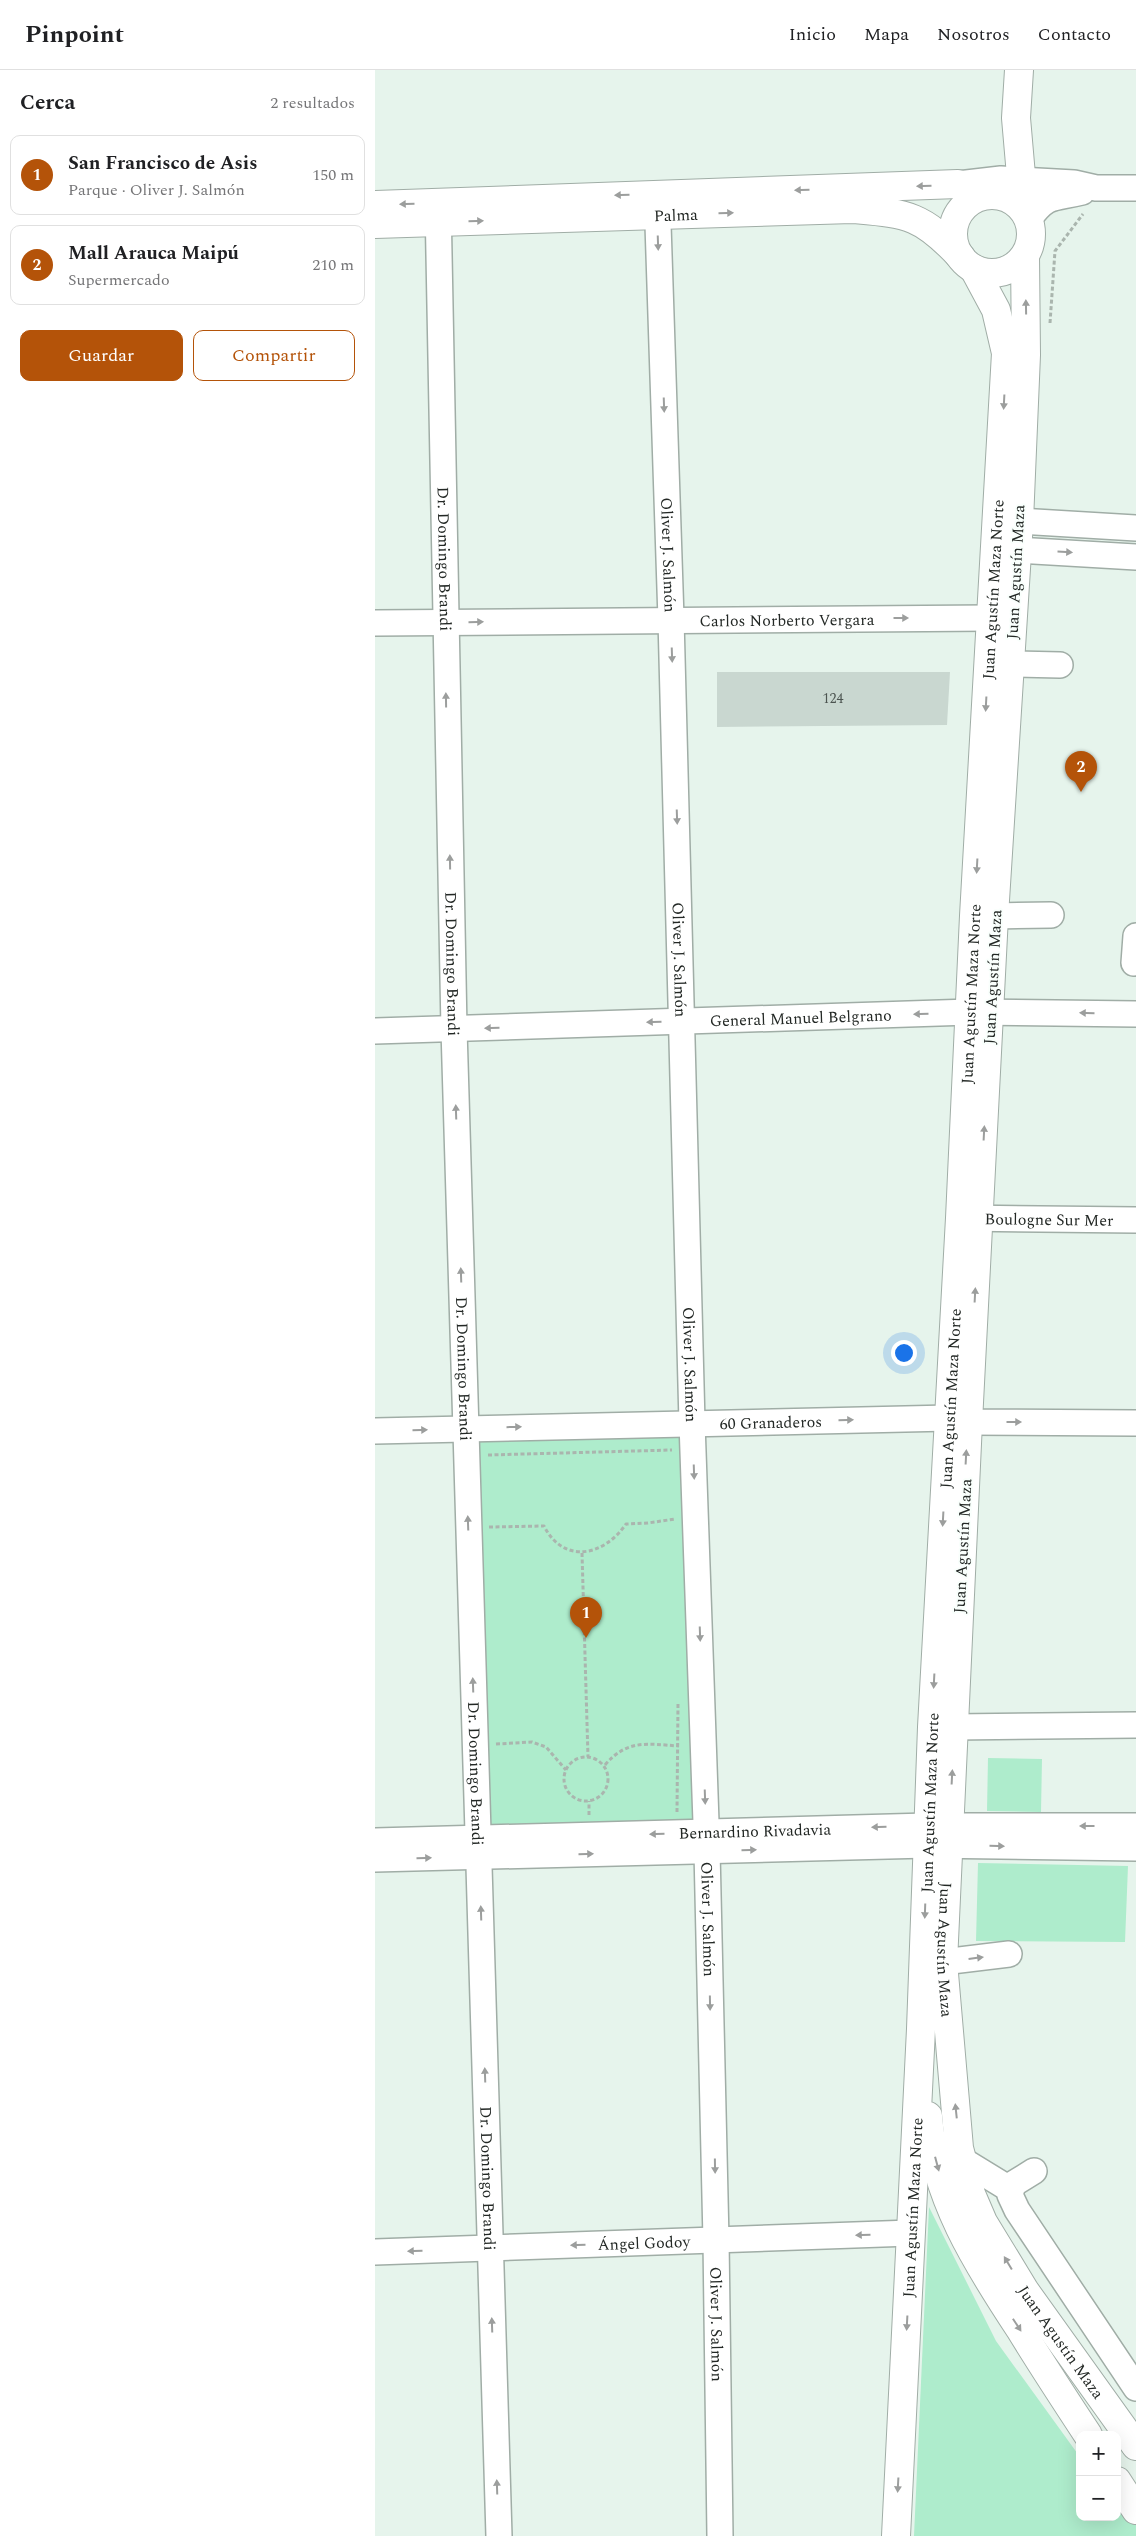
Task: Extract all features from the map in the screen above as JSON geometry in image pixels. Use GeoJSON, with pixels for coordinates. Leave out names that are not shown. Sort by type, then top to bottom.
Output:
{"type":"FeatureCollection","features":[{"type":"Feature","properties":{"kind":"main road"},"geometry":{"type":"LineString","coordinates":[[1015,194],[977,197],[967,204],[957,218],[953,235],[955,247],[967,263],[988,273],[1002,272],[1015,266],[1025,256],[1031,244],[1032,231],[1015,194],[1019,70]]}},
{"type":"Feature","properties":{"kind":"main road","name":"Palma"},"geometry":{"type":"LineString","coordinates":[[375,224],[438,212],[657,205],[958,184],[1015,194]]}},
{"type":"Feature","properties":{"kind":"main road","name":"Palma"},"geometry":{"type":"LineString","coordinates":[[375,204],[438,212]]}},
{"type":"Feature","properties":{"kind":"main road","name":"Palma"},"geometry":{"type":"LineString","coordinates":[[657,205],[853,209],[900,213],[923,223],[943,237],[967,263]]}},
{"type":"Feature","properties":{"kind":"main road","name":"Juan Agustín Maza"},"geometry":{"type":"LineString","coordinates":[[980,1013],[994,916],[1019,521],[1026,355],[1025,256]]}},
{"type":"Feature","properties":{"kind":"main road","name":"Juan Agustín Maza Norte"},"geometry":{"type":"LineString","coordinates":[[896,2536],[921,2030],[938,1836],[958,1420],[970,1218],[980,1013],[990,618],[1007,353],[996,310],[967,263]]}},
{"type":"Feature","properties":{"kind":"main road","name":"Juan Agustín Maza"},"geometry":{"type":"LineString","coordinates":[[958,1420],[954,1727],[938,1836],[943,1962],[961,2160],[971,2194],[983,2222],[1020,2284],[1136,2445]]}},
{"type":"Feature","properties":{"kind":"main road","name":"Juan Agustín Maza"},"geometry":{"type":"LineString","coordinates":[[921,2030],[929,2129],[947,2198],[967,2246],[1084,2431]]}},
{"type":"Feature","properties":{"kind":"main road"},"geometry":{"type":"LineString","coordinates":[[1121,2487],[1136,2510]]}},
{"type":"Feature","properties":{"kind":"street","name":"Palma"},"geometry":{"type":"LineString","coordinates":[[1015,194],[1074,182],[1096,188]]}},
{"type":"Feature","properties":{"kind":"street","name":"Palma"},"geometry":{"type":"LineString","coordinates":[[1015,194],[1040,204],[1048,199],[1096,188],[1136,188]]}},
{"type":"Feature","properties":{"kind":"street","name":"Oliver J. Salmón"},"geometry":{"type":"LineString","coordinates":[[657,205],[671,619],[692,1423],[717,2240],[720,2536]]}},
{"type":"Feature","properties":{"kind":"street","name":"Dr. Domingo Brandi"},"geometry":{"type":"LineString","coordinates":[[438,212],[453,1029],[499,2536]]}},
{"type":"Feature","properties":{"kind":"street"},"geometry":{"type":"LineString","coordinates":[[1019,521],[1136,528]]}},
{"type":"Feature","properties":{"kind":"street"},"geometry":{"type":"LineString","coordinates":[[1016,550],[1136,557]]}},
{"type":"Feature","properties":{"kind":"street","name":"Carlos Norberto Vergara"},"geometry":{"type":"LineString","coordinates":[[375,623],[671,619],[990,618]]}},
{"type":"Feature","properties":{"kind":"street"},"geometry":{"type":"LineString","coordinates":[[1010,664],[1060,665]]}},
{"type":"Feature","properties":{"kind":"street"},"geometry":{"type":"LineString","coordinates":[[994,916],[1051,915]]}},
{"type":"Feature","properties":{"kind":"street"},"geometry":{"type":"LineString","coordinates":[[1134,962],[1136,936]]}},
{"type":"Feature","properties":{"kind":"street","name":"General Manuel Belgrano"},"geometry":{"type":"LineString","coordinates":[[375,1031],[980,1013],[1136,1014]]}},
{"type":"Feature","properties":{"kind":"street","name":"Boulogne Sur Mer"},"geometry":{"type":"LineString","coordinates":[[970,1218],[1136,1220]]}},
{"type":"Feature","properties":{"kind":"street","name":"60 Granaderos"},"geometry":{"type":"LineString","coordinates":[[375,1431],[692,1423],[958,1420],[1136,1423]]}},
{"type":"Feature","properties":{"kind":"street"},"geometry":{"type":"LineString","coordinates":[[954,1727],[1136,1725]]}},
{"type":"Feature","properties":{"kind":"street","name":"Bernardino Rivadavia"},"geometry":{"type":"LineString","coordinates":[[375,1841],[479,1847],[938,1836],[1136,1826]]}},
{"type":"Feature","properties":{"kind":"street","name":"Bernardino Rivadavia"},"geometry":{"type":"LineString","coordinates":[[938,1836],[1136,1848]]}},
{"type":"Feature","properties":{"kind":"street","name":"Bernardino Rivadavia"},"geometry":{"type":"LineString","coordinates":[[375,1859],[479,1847]]}},
{"type":"Feature","properties":{"kind":"street"},"geometry":{"type":"LineString","coordinates":[[943,1962],[1009,1954]]}},
{"type":"Feature","properties":{"kind":"street"},"geometry":{"type":"LineString","coordinates":[[961,2160],[1011,2190]]}},
{"type":"Feature","properties":{"kind":"street"},"geometry":{"type":"LineString","coordinates":[[1034,2170],[1013,2184],[1010,2195],[1017,2210],[1136,2388]]}},
{"type":"Feature","properties":{"kind":"street","name":"Ángel Godoy"},"geometry":{"type":"LineString","coordinates":[[375,2252],[911,2234]]}},
{"type":"Feature","properties":{"kind":"path"},"geometry":{"type":"LineString","coordinates":[[487,1464],[487,1455],[680,1450]]}},
{"type":"Feature","properties":{"kind":"path"},"geometry":{"type":"LineString","coordinates":[[489,1518],[489,1537]]}},
{"type":"Feature","properties":{"kind":"path"},"geometry":{"type":"LineString","coordinates":[[489,1527],[544,1526],[550,1539],[562,1548],[582,1553],[596,1550],[609,1543],[625,1524],[648,1523],[679,1518]]}},
{"type":"Feature","properties":{"kind":"path"},"geometry":{"type":"LineString","coordinates":[[582,1553],[588,1757]]}},
{"type":"Feature","properties":{"kind":"path"},"geometry":{"type":"LineString","coordinates":[[667,1813],[677,1812],[678,1696]]}},
{"type":"Feature","properties":{"kind":"path"},"geometry":{"type":"LineString","coordinates":[[493,1750],[493,1744],[532,1742],[546,1747],[566,1770]]}},
{"type":"Feature","properties":{"kind":"path"},"geometry":{"type":"LineString","coordinates":[[605,1765],[615,1753],[630,1745],[678,1746]]}},
{"type":"Feature","properties":{"kind":"path"},"geometry":{"type":"LineString","coordinates":[[588,1757],[605,1765],[609,1775],[608,1787],[603,1797],[589,1801],[576,1800],[567,1794],[563,1784],[563,1775],[576,1759],[588,1757]]}},
{"type":"Feature","properties":{"kind":"path"},"geometry":{"type":"LineString","coordinates":[[589,1801],[589,1815]]}},
{"type":"Feature","properties":{"kind":"path"},"geometry":{"type":"LineString","coordinates":[[579,1815],[598,1815]]}},
{"type":"Feature","properties":{"kind":"green space"},"geometry":{"type":"Polygon","coordinates":[[[692,1423],[706,1832],[478,1839],[465,1428],[692,1423]]]}},
{"type":"Feature","properties":{"kind":"green space"},"geometry":{"type":"Polygon","coordinates":[[[988,1758],[1042,1759],[1041,1812],[987,1811],[988,1758]]]}},
{"type":"Feature","properties":{"kind":"green space"},"geometry":{"type":"Polygon","coordinates":[[[978,1863],[1128,1866],[1125,1942],[976,1941],[978,1863]]]}},
{"type":"Feature","properties":{"kind":"green space"},"geometry":{"type":"Polygon","coordinates":[[[929,2207],[996,2341],[1076,2451],[1076,2521],[1121,2521],[1121,2485],[1136,2490],[1136,2536],[914,2536],[929,2207]]]}},
{"type":"Feature","properties":{"kind":"building"},"geometry":{"type":"Polygon","coordinates":[[[717,672],[950,672],[947,725],[717,727],[717,672]]]}},
{"type":"Feature","properties":{"kind":"place","name":"Mall Arauca Maipú"},"geometry":{"type":"Point","coordinates":[1081,792]}},
{"type":"Feature","properties":{"kind":"place","name":"San Francisco de Asis"},"geometry":{"type":"Point","coordinates":[586,1638]}}]}
